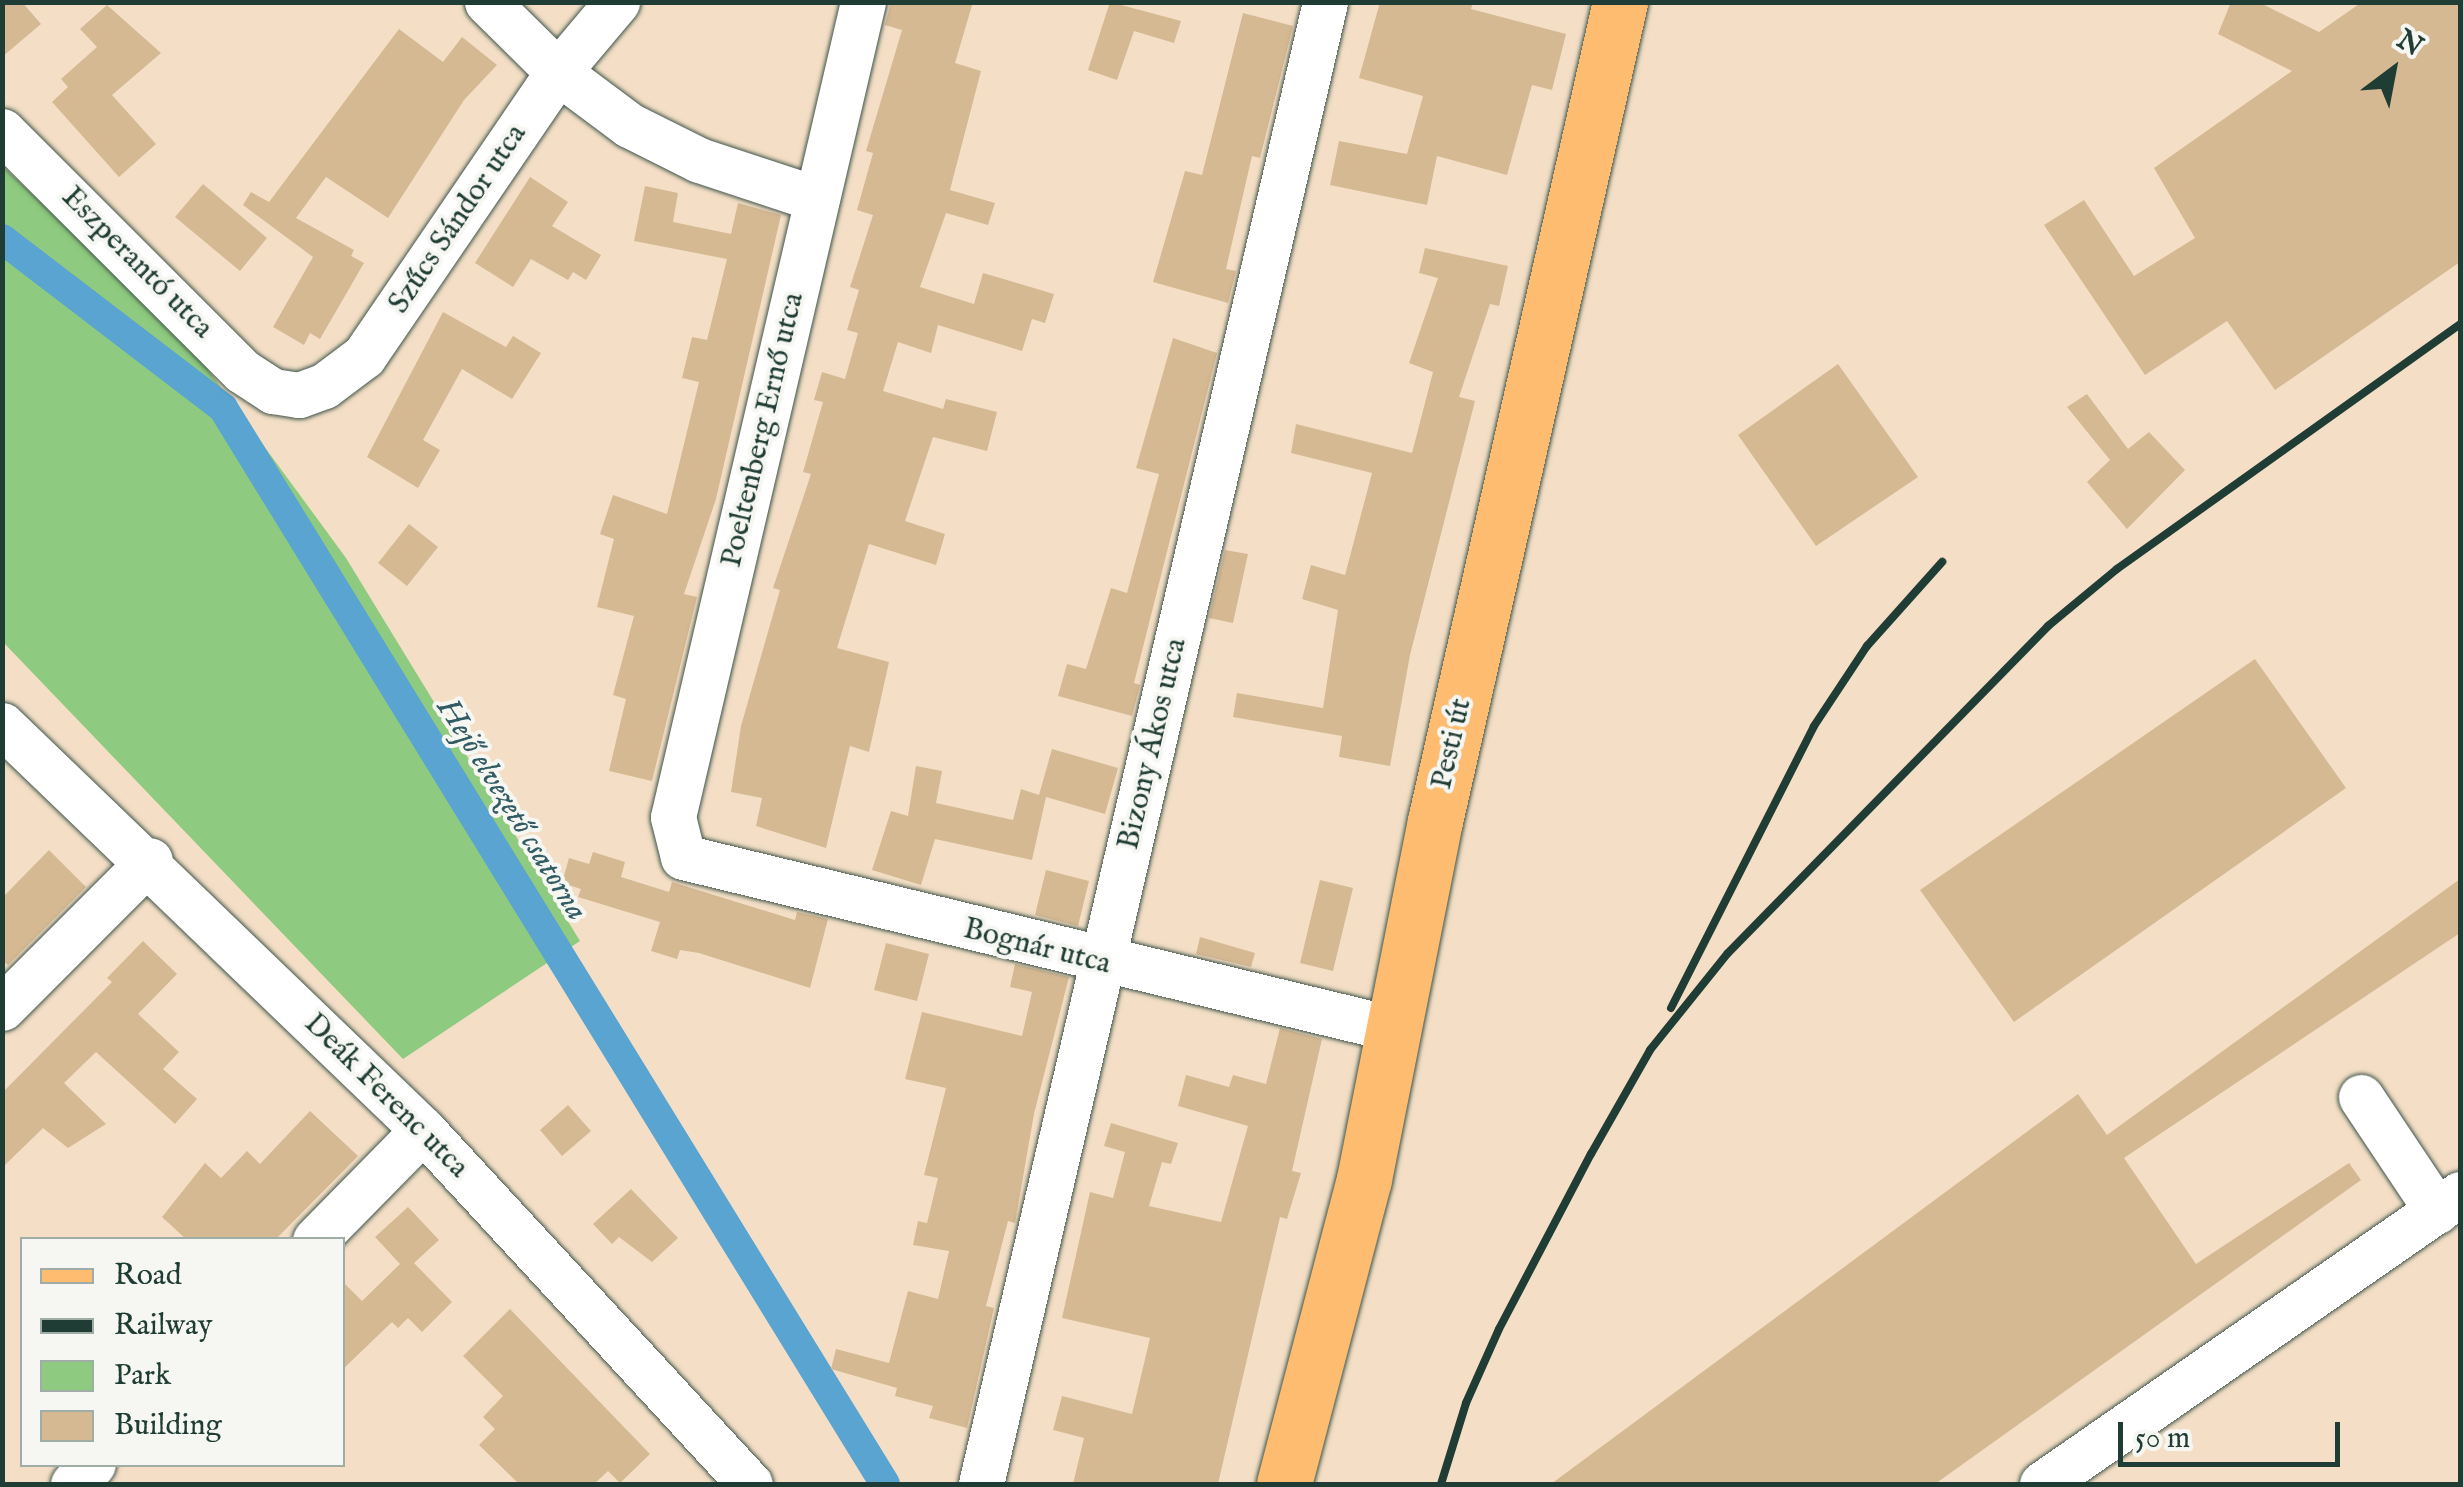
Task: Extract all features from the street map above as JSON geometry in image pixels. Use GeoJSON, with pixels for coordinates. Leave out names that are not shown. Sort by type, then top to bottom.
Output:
{"type":"FeatureCollection","features":[{"type":"Feature","properties":{"kind":"main road","name":"Pesti út"},"geometry":{"type":"LineString","coordinates":[[1284,1484],[1364,1180],[1620,2]]}},
{"type":"Feature","properties":{"kind":"street"},"geometry":{"type":"LineString","coordinates":[[486,2],[558,72],[630,125],[699,160],[817,199]]}},
{"type":"Feature","properties":{"kind":"street","name":"Szűcs Sándor utca"},"geometry":{"type":"LineString","coordinates":[[273,391],[299,395],[324,386],[364,356],[558,72],[617,2]]}},
{"type":"Feature","properties":{"kind":"street","name":"Poeltenberg Ernő utca"},"geometry":{"type":"LineString","coordinates":[[683,857],[673,817],[863,2]]}},
{"type":"Feature","properties":{"kind":"street","name":"Bizony Ákos utca"},"geometry":{"type":"LineString","coordinates":[[981,1484],[1326,2]]}},
{"type":"Feature","properties":{"kind":"street","name":"Eszperantó utca"},"geometry":{"type":"LineString","coordinates":[[2,131],[242,371],[273,391]]}},
{"type":"Feature","properties":{"kind":"street","name":"Deák Ferenc utca"},"geometry":{"type":"LineString","coordinates":[[2,725],[150,860],[423,1130],[750,1484]]}},
{"type":"Feature","properties":{"kind":"street","name":"Bognár utca"},"geometry":{"type":"LineString","coordinates":[[683,857],[1102,963],[1394,1030]]}},
{"type":"Feature","properties":{"kind":"street"},"geometry":{"type":"LineString","coordinates":[[2,1008],[150,860]]}},
{"type":"Feature","properties":{"kind":"street"},"geometry":{"type":"LineString","coordinates":[[2042,1484],[2448,1202],[2361,1096]]}},
{"type":"Feature","properties":{"kind":"street"},"geometry":{"type":"LineString","coordinates":[[318,1237],[423,1130]]}},
{"type":"Feature","properties":{"kind":"green space"},"geometry":{"type":"Polygon","coordinates":[[[2,166],[179,330],[346,558],[580,941],[403,1059],[3,642],[2,166]]]}},
{"type":"Feature","properties":{"kind":"building"},"geometry":{"type":"Polygon","coordinates":[[[2,2],[22,2],[41,24],[2,57],[2,2]]]}},
{"type":"Feature","properties":{"kind":"building"},"geometry":{"type":"Polygon","coordinates":[[[891,2],[973,2],[955,63],[981,71],[950,190],[995,203],[988,225],[946,213],[920,287],[974,304],[983,273],[1054,294],[1045,323],[1032,319],[1022,351],[938,325],[931,353],[898,342],[883,391],[943,409],[946,399],[997,412],[987,451],[933,437],[905,521],[945,534],[936,565],[869,544],[837,648],[889,662],[869,752],[850,746],[826,848],[756,826],[762,798],[731,792],[741,726],[780,590],[773,588],[811,474],[803,472],[823,402],[814,400],[822,372],[845,379],[858,333],[847,330],[859,290],[850,287],[873,215],[857,210],[873,153],[866,151],[902,30],[885,25],[891,2]]]}},
{"type":"Feature","properties":{"kind":"building"},"geometry":{"type":"Polygon","coordinates":[[[1110,2],[1181,21],[1174,43],[1134,31],[1117,80],[1088,70],[1110,2]]]}},
{"type":"Feature","properties":{"kind":"building"},"geometry":{"type":"Polygon","coordinates":[[[1380,2],[1473,2],[1471,9],[1566,34],[1552,90],[1532,85],[1507,175],[1437,156],[1427,205],[1330,185],[1339,141],[1407,154],[1423,96],[1359,78],[1380,2]]]}},
{"type":"Feature","properties":{"kind":"building"},"geometry":{"type":"Polygon","coordinates":[[[2231,2],[2258,2],[2319,32],[2362,2],[2460,2],[2460,262],[2275,390],[2227,321],[2145,375],[2044,225],[2084,200],[2134,276],[2195,238],[2154,168],[2292,71],[2218,34],[2231,2]]]}},
{"type":"Feature","properties":{"kind":"building"},"geometry":{"type":"Polygon","coordinates":[[[107,5],[161,53],[112,95],[156,144],[119,177],[52,102],[68,87],[61,79],[97,47],[80,29],[107,5]]]}},
{"type":"Feature","properties":{"kind":"building"},"geometry":{"type":"Polygon","coordinates":[[[1243,13],[1293,26],[1260,158],[1252,156],[1226,269],[1236,271],[1228,303],[1153,282],[1185,171],[1202,175],[1243,13]]]}},
{"type":"Feature","properties":{"kind":"building"},"geometry":{"type":"Polygon","coordinates":[[[399,29],[443,62],[462,37],[497,65],[464,100],[388,218],[326,177],[296,218],[354,250],[351,256],[364,263],[320,339],[310,333],[304,345],[273,327],[313,257],[243,205],[251,192],[269,202],[399,29]]]}},
{"type":"Feature","properties":{"kind":"building"},"geometry":{"type":"Polygon","coordinates":[[[530,177],[568,202],[552,226],[601,255],[586,280],[573,272],[568,280],[531,259],[513,287],[475,263],[530,177]]]}},
{"type":"Feature","properties":{"kind":"building"},"geometry":{"type":"Polygon","coordinates":[[[203,184],[267,238],[240,271],[175,217],[203,184]]]}},
{"type":"Feature","properties":{"kind":"building"},"geometry":{"type":"Polygon","coordinates":[[[645,186],[678,193],[673,222],[731,234],[738,203],[781,215],[716,499],[684,594],[697,597],[652,781],[609,771],[626,699],[613,695],[634,616],[597,607],[614,539],[600,534],[613,495],[667,514],[699,382],[682,378],[692,337],[707,340],[727,259],[634,241],[645,186]]]}},
{"type":"Feature","properties":{"kind":"building"},"geometry":{"type":"Polygon","coordinates":[[[1425,248],[1508,266],[1499,306],[1490,304],[1459,397],[1475,401],[1410,655],[1390,766],[1339,757],[1342,736],[1233,717],[1237,693],[1323,708],[1338,610],[1302,599],[1311,565],[1345,575],[1372,473],[1291,453],[1296,424],[1412,453],[1433,372],[1409,363],[1438,278],[1419,273],[1425,248]]]}},
{"type":"Feature","properties":{"kind":"building"},"geometry":{"type":"Polygon","coordinates":[[[443,312],[506,347],[513,336],[541,353],[512,399],[462,369],[423,440],[440,450],[418,488],[367,457],[443,312]]]}},
{"type":"Feature","properties":{"kind":"building"},"geometry":{"type":"Polygon","coordinates":[[[1173,338],[1217,353],[1134,683],[1140,685],[1132,716],[1058,696],[1067,664],[1086,669],[1111,588],[1127,593],[1159,474],[1136,468],[1173,338]]]}},
{"type":"Feature","properties":{"kind":"building"},"geometry":{"type":"Polygon","coordinates":[[[1838,364],[1918,477],[1816,546],[1738,435],[1838,364]]]}},
{"type":"Feature","properties":{"kind":"building"},"geometry":{"type":"Polygon","coordinates":[[[2087,394],[2128,449],[2149,432],[2185,470],[2127,529],[2087,482],[2110,460],[2067,407],[2087,394]]]}},
{"type":"Feature","properties":{"kind":"building"},"geometry":{"type":"Polygon","coordinates":[[[409,524],[438,547],[407,586],[378,563],[409,524]]]}},
{"type":"Feature","properties":{"kind":"building"},"geometry":{"type":"Polygon","coordinates":[[[1225,550],[1248,554],[1233,623],[1209,618],[1225,550]]]}},
{"type":"Feature","properties":{"kind":"building"},"geometry":{"type":"Polygon","coordinates":[[[2255,659],[2346,788],[2014,1022],[1920,890],[2255,659]]]}},
{"type":"Feature","properties":{"kind":"building"},"geometry":{"type":"Polygon","coordinates":[[[1052,749],[1118,768],[1105,814],[1046,797],[1032,860],[935,839],[921,885],[872,870],[891,811],[908,816],[916,766],[942,771],[936,803],[1013,820],[1021,789],[1039,795],[1052,749]]]}},
{"type":"Feature","properties":{"kind":"building"},"geometry":{"type":"Polygon","coordinates":[[[49,850],[86,887],[8,965],[2,960],[2,898],[49,850]]]}},
{"type":"Feature","properties":{"kind":"building"},"geometry":{"type":"Polygon","coordinates":[[[593,852],[625,862],[621,877],[669,892],[672,882],[795,920],[797,912],[828,919],[810,988],[699,953],[680,950],[677,959],[651,951],[660,922],[578,897],[581,889],[562,883],[569,858],[589,864],[593,852]]]}},
{"type":"Feature","properties":{"kind":"building"},"geometry":{"type":"Polygon","coordinates":[[[1046,870],[1089,881],[1078,926],[1035,915],[1046,870]]]}},
{"type":"Feature","properties":{"kind":"building"},"geometry":{"type":"Polygon","coordinates":[[[2460,879],[2460,933],[2124,1158],[2196,1264],[2349,1163],[2361,1180],[1935,1484],[1551,1484],[2078,1094],[2107,1135],[2460,879]]]}},
{"type":"Feature","properties":{"kind":"building"},"geometry":{"type":"Polygon","coordinates":[[[1320,880],[1353,888],[1333,971],[1300,963],[1320,880]]]}},
{"type":"Feature","properties":{"kind":"building"},"geometry":{"type":"Polygon","coordinates":[[[1200,937],[1255,953],[1251,967],[1196,954],[1200,937]]]}},
{"type":"Feature","properties":{"kind":"building"},"geometry":{"type":"Polygon","coordinates":[[[143,941],[177,974],[138,1014],[179,1052],[163,1069],[197,1099],[175,1124],[96,1052],[64,1083],[106,1124],[68,1148],[43,1128],[2,1168],[2,1093],[112,982],[107,978],[143,941]]]}},
{"type":"Feature","properties":{"kind":"building"},"geometry":{"type":"Polygon","coordinates":[[[886,943],[929,954],[917,1001],[874,990],[886,943]]]}},
{"type":"Feature","properties":{"kind":"building"},"geometry":{"type":"Polygon","coordinates":[[[1015,964],[1069,977],[1034,1114],[1015,1223],[1008,1221],[986,1306],[994,1308],[967,1428],[929,1418],[933,1406],[895,1396],[897,1388],[831,1369],[836,1349],[889,1363],[908,1291],[938,1299],[949,1251],[913,1245],[918,1221],[927,1223],[938,1178],[924,1175],[946,1088],[905,1079],[922,1012],[1022,1036],[1032,992],[1010,987],[1015,964]]]}},
{"type":"Feature","properties":{"kind":"building"},"geometry":{"type":"Polygon","coordinates":[[[1280,1028],[1322,1039],[1292,1171],[1301,1173],[1287,1219],[1280,1217],[1218,1484],[1073,1484],[1084,1438],[1053,1430],[1062,1396],[1132,1414],[1150,1338],[1062,1318],[1090,1192],[1113,1198],[1125,1152],[1104,1146],[1111,1123],[1178,1143],[1171,1164],[1162,1162],[1149,1206],[1221,1222],[1248,1126],[1178,1106],[1186,1075],[1229,1087],[1233,1075],[1266,1084],[1280,1028]]]}},
{"type":"Feature","properties":{"kind":"building"},"geometry":{"type":"Polygon","coordinates":[[[568,1105],[591,1131],[562,1156],[540,1130],[568,1105]]]}},
{"type":"Feature","properties":{"kind":"building"},"geometry":{"type":"Polygon","coordinates":[[[310,1111],[358,1156],[278,1237],[184,1237],[162,1217],[205,1163],[221,1178],[247,1151],[260,1164],[310,1111]]]}},
{"type":"Feature","properties":{"kind":"building"},"geometry":{"type":"Polygon","coordinates":[[[631,1189],[678,1238],[652,1262],[619,1237],[612,1244],[593,1224],[631,1189]]]}},
{"type":"Feature","properties":{"kind":"building"},"geometry":{"type":"Polygon","coordinates":[[[408,1207],[439,1240],[414,1263],[452,1302],[422,1332],[408,1318],[398,1328],[392,1322],[345,1367],[345,1284],[362,1301],[400,1264],[375,1237],[408,1207]]]}},
{"type":"Feature","properties":{"kind":"building"},"geometry":{"type":"Polygon","coordinates":[[[510,1309],[650,1454],[620,1483],[608,1471],[594,1484],[519,1484],[479,1445],[495,1429],[483,1417],[503,1396],[463,1356],[510,1309]]]}},
{"type":"Feature","properties":{"kind":"waterway","name":"Hejő elvezető csatorna"},"geometry":{"type":"LineString","coordinates":[[2,239],[223,408],[885,1484]]}},
{"type":"Feature","properties":{"kind":"railway"},"geometry":{"type":"LineString","coordinates":[[1441,1484],[1466,1403],[1499,1329],[1591,1154],[1650,1050],[1728,953],[2048,626],[2117,569],[2460,324]]}},
{"type":"Feature","properties":{"kind":"railway"},"geometry":{"type":"LineString","coordinates":[[1671,1008],[1814,726],[1867,646],[1942,562]]}}]}
